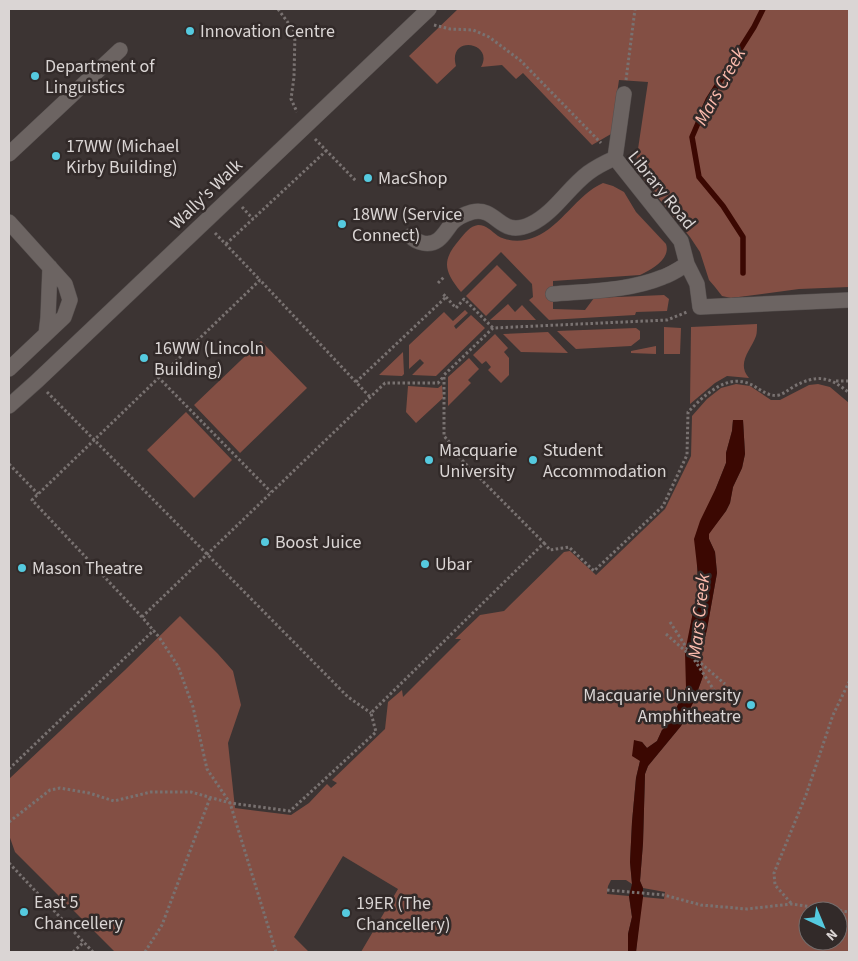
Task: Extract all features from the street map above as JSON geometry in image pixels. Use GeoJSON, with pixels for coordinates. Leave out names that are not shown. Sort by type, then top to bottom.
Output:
{"type":"FeatureCollection","features":[{"type":"Feature","properties":{"kind":"street","name":"Wally's Walk"},"geometry":{"type":"LineString","coordinates":[[9,406],[429,9]]}},
{"type":"Feature","properties":{"kind":"street"},"geometry":{"type":"LineString","coordinates":[[9,154],[120,50]]}},
{"type":"Feature","properties":{"kind":"street"},"geometry":{"type":"LineString","coordinates":[[615,158],[624,94]]}},
{"type":"Feature","properties":{"kind":"street","name":"Library Road"},"geometry":{"type":"LineString","coordinates":[[410,236],[418,242],[433,243],[438,241],[454,222],[473,212],[484,211],[495,217],[503,226],[513,228],[524,227],[534,223],[588,172],[615,158],[681,242],[687,264],[697,284],[700,308]]}},
{"type":"Feature","properties":{"kind":"street"},"geometry":{"type":"LineString","coordinates":[[9,222],[65,284],[70,300],[64,317],[9,369]]}},
{"type":"Feature","properties":{"kind":"street"},"geometry":{"type":"LineString","coordinates":[[553,294],[641,284],[664,277],[687,264]]}},
{"type":"Feature","properties":{"kind":"street"},"geometry":{"type":"LineString","coordinates":[[46,334],[50,267]]}},
{"type":"Feature","properties":{"kind":"street"},"geometry":{"type":"LineString","coordinates":[[700,308],[849,300]]}},
{"type":"Feature","properties":{"kind":"path"},"geometry":{"type":"LineString","coordinates":[[278,9],[295,32],[294,77],[291,99],[304,127]]}},
{"type":"Feature","properties":{"kind":"path"},"geometry":{"type":"LineString","coordinates":[[624,94],[635,9]]}},
{"type":"Feature","properties":{"kind":"path"},"geometry":{"type":"LineString","coordinates":[[417,20],[450,29],[473,30],[489,37],[521,61],[615,158]]}},
{"type":"Feature","properties":{"kind":"path"},"geometry":{"type":"LineString","coordinates":[[356,181],[327,150],[226,244],[370,397]]}},
{"type":"Feature","properties":{"kind":"path"},"geometry":{"type":"LineString","coordinates":[[438,283],[444,277]]}},
{"type":"Feature","properties":{"kind":"path"},"geometry":{"type":"LineString","coordinates":[[260,280],[32,500],[154,630],[178,666],[192,707],[207,769],[230,803],[276,952]]}},
{"type":"Feature","properties":{"kind":"path"},"geometry":{"type":"LineString","coordinates":[[356,382],[444,295],[456,308],[464,299],[493,328]]}},
{"type":"Feature","properties":{"kind":"path"},"geometry":{"type":"LineString","coordinates":[[142,617],[385,383],[438,383],[493,328],[667,320],[700,308]]}},
{"type":"Feature","properties":{"kind":"path"},"geometry":{"type":"LineString","coordinates":[[444,375],[444,436],[451,444],[452,450],[550,550],[570,547],[594,571],[663,506],[687,455],[688,412],[706,395],[720,385],[734,381],[744,382],[764,392],[778,395],[816,378],[849,381]]}},
{"type":"Feature","properties":{"kind":"path"},"geometry":{"type":"LineString","coordinates":[[158,377],[271,492]]}},
{"type":"Feature","properties":{"kind":"path"},"geometry":{"type":"LineString","coordinates":[[836,381],[849,393]]}},
{"type":"Feature","properties":{"kind":"path"},"geometry":{"type":"LineString","coordinates":[[9,822],[50,790],[60,788],[89,792],[114,800],[151,792],[191,792],[230,803],[290,812],[376,732],[371,713],[348,696],[60,404]]}},
{"type":"Feature","properties":{"kind":"path"},"geometry":{"type":"LineString","coordinates":[[9,464],[38,494]]}},
{"type":"Feature","properties":{"kind":"path"},"geometry":{"type":"LineString","coordinates":[[371,713],[544,543]]}},
{"type":"Feature","properties":{"kind":"path"},"geometry":{"type":"LineString","coordinates":[[670,622],[719,698]]}},
{"type":"Feature","properties":{"kind":"path"},"geometry":{"type":"LineString","coordinates":[[9,769],[154,630]]}},
{"type":"Feature","properties":{"kind":"path"},"geometry":{"type":"LineString","coordinates":[[666,634],[725,684]]}},
{"type":"Feature","properties":{"kind":"path"},"geometry":{"type":"LineString","coordinates":[[791,904],[775,885],[774,874],[806,795],[833,715],[849,682]]}},
{"type":"Feature","properties":{"kind":"path"},"geometry":{"type":"LineString","coordinates":[[145,952],[162,925],[210,798]]}},
{"type":"Feature","properties":{"kind":"path"},"geometry":{"type":"LineString","coordinates":[[9,863],[93,952]]}},
{"type":"Feature","properties":{"kind":"path"},"geometry":{"type":"LineString","coordinates":[[607,890],[664,895],[701,905],[747,909],[791,904],[849,912]]}},
{"type":"Feature","properties":{"kind":"path"},"geometry":{"type":"LineString","coordinates":[[73,952],[84,942]]}},
{"type":"Feature","properties":{"kind":"shaded area"},"geometry":{"type":"Polygon","coordinates":[[[458,9],[849,9],[849,287],[799,289],[731,298],[722,296],[709,280],[700,252],[690,237],[635,169],[648,82],[619,80],[611,134],[592,145],[523,73],[516,79],[502,65],[481,67],[484,58],[482,52],[477,47],[470,45],[458,49],[455,56],[456,66],[437,84],[409,56],[458,9]]]}},
{"type":"Feature","properties":{"kind":"shaded area"},"geometry":{"type":"Polygon","coordinates":[[[603,183],[624,192],[636,212],[666,244],[666,254],[659,263],[640,275],[553,281],[553,309],[585,310],[594,298],[664,295],[669,299],[667,311],[636,312],[635,315],[549,320],[529,300],[533,297],[532,284],[501,252],[461,292],[455,284],[448,271],[448,259],[454,246],[470,228],[478,225],[484,226],[498,236],[511,240],[531,239],[553,226],[593,188],[603,183]]]}},
{"type":"Feature","properties":{"kind":"shaded area"},"geometry":{"type":"Polygon","coordinates":[[[497,265],[517,285],[486,316],[466,296],[497,265]]]}},
{"type":"Feature","properties":{"kind":"shaded area"},"geometry":{"type":"Polygon","coordinates":[[[508,304],[515,312],[522,305],[536,320],[490,320],[508,304]]]}},
{"type":"Feature","properties":{"kind":"shaded area"},"geometry":{"type":"Polygon","coordinates":[[[465,310],[468,313],[454,326],[456,329],[471,315],[485,328],[436,376],[412,375],[424,363],[420,359],[409,369],[409,345],[444,312],[453,321],[465,310]]]}},
{"type":"Feature","properties":{"kind":"shaded area"},"geometry":{"type":"Polygon","coordinates":[[[757,324],[756,336],[744,362],[745,372],[749,378],[727,376],[715,383],[690,404],[691,327],[757,324]]]}},
{"type":"Feature","properties":{"kind":"shaded area"},"geometry":{"type":"Polygon","coordinates":[[[664,327],[681,328],[680,354],[664,354],[664,327]]]}},
{"type":"Feature","properties":{"kind":"shaded area"},"geometry":{"type":"Polygon","coordinates":[[[636,328],[640,331],[640,339],[631,346],[576,349],[557,331],[636,328]]]}},
{"type":"Feature","properties":{"kind":"shaded area"},"geometry":{"type":"Polygon","coordinates":[[[548,332],[568,353],[521,352],[503,334],[548,332]]]}},
{"type":"Feature","properties":{"kind":"shaded area"},"geometry":{"type":"Polygon","coordinates":[[[495,334],[508,348],[504,352],[509,358],[509,375],[501,383],[488,370],[491,367],[486,361],[482,364],[473,355],[495,334]]]}},
{"type":"Feature","properties":{"kind":"shaded area"},"geometry":{"type":"Polygon","coordinates":[[[261,341],[307,388],[240,453],[194,405],[261,341]]]}},
{"type":"Feature","properties":{"kind":"shaded area"},"geometry":{"type":"Polygon","coordinates":[[[656,346],[656,354],[631,353],[631,351],[656,346]]]}},
{"type":"Feature","properties":{"kind":"shaded area"},"geometry":{"type":"Polygon","coordinates":[[[403,352],[404,374],[402,376],[379,375],[403,352]]]}},
{"type":"Feature","properties":{"kind":"shaded area"},"geometry":{"type":"Polygon","coordinates":[[[469,358],[479,369],[468,380],[471,383],[448,406],[448,377],[469,358]]]}},
{"type":"Feature","properties":{"kind":"shaded area"},"geometry":{"type":"Polygon","coordinates":[[[736,384],[750,386],[771,400],[780,400],[809,385],[818,384],[830,387],[849,403],[849,952],[636,952],[643,897],[664,899],[665,892],[643,888],[640,881],[645,774],[648,766],[681,726],[694,701],[703,676],[700,659],[717,573],[715,552],[709,539],[709,533],[726,511],[730,503],[733,487],[742,468],[745,454],[743,420],[733,420],[726,453],[726,463],[716,488],[697,566],[698,598],[690,629],[686,688],[668,725],[662,730],[657,741],[647,748],[642,742],[634,741],[640,761],[636,778],[632,822],[630,862],[632,884],[626,880],[611,880],[607,894],[629,896],[632,917],[628,934],[628,952],[361,952],[398,889],[343,856],[294,937],[309,952],[115,952],[15,852],[9,835],[9,779],[180,616],[233,671],[241,705],[228,743],[235,808],[291,815],[309,803],[327,784],[331,788],[337,783],[332,780],[385,729],[388,702],[402,690],[403,697],[461,639],[455,639],[480,615],[504,611],[564,552],[570,551],[596,575],[665,509],[691,456],[692,416],[707,399],[721,388],[736,384]]]}},
{"type":"Feature","properties":{"kind":"shaded area"},"geometry":{"type":"Polygon","coordinates":[[[442,385],[443,398],[416,423],[406,412],[408,386],[438,388],[442,385]]]}},
{"type":"Feature","properties":{"kind":"shaded area"},"geometry":{"type":"Polygon","coordinates":[[[186,412],[232,460],[194,498],[147,450],[186,412]]]}},
{"type":"Feature","properties":{"kind":"water"},"geometry":{"type":"Polygon","coordinates":[[[733,420],[743,420],[745,454],[742,468],[733,487],[730,503],[709,534],[709,539],[715,552],[717,573],[700,659],[703,676],[694,701],[681,726],[648,766],[645,774],[640,881],[643,888],[643,897],[636,952],[628,952],[628,934],[632,917],[629,896],[632,884],[630,862],[632,822],[636,778],[640,761],[632,756],[634,740],[642,742],[647,748],[657,741],[662,730],[668,725],[686,688],[685,652],[693,612],[698,598],[699,583],[694,539],[726,463],[726,453],[733,420]]]}},
{"type":"Feature","properties":{"kind":"waterway","name":"Mars Creek"},"geometry":{"type":"LineString","coordinates":[[743,273],[743,237],[723,206],[699,177],[692,137],[708,100],[754,27],[763,9]]}},
{"type":"Feature","properties":{"kind":"place","name":"Innovation Centre"},"geometry":{"type":"Point","coordinates":[190,31]}},
{"type":"Feature","properties":{"kind":"place","name":"Department of Linguistics"},"geometry":{"type":"Point","coordinates":[35,76]}},
{"type":"Feature","properties":{"kind":"place","name":"17WW (Michael Kirby Building)"},"geometry":{"type":"Point","coordinates":[56,156]}},
{"type":"Feature","properties":{"kind":"place","name":"MacShop"},"geometry":{"type":"Point","coordinates":[368,178]}},
{"type":"Feature","properties":{"kind":"place","name":"18WW (Service Connect)"},"geometry":{"type":"Point","coordinates":[342,224]}},
{"type":"Feature","properties":{"kind":"place","name":"16WW (Lincoln Building)"},"geometry":{"type":"Point","coordinates":[144,358]}},
{"type":"Feature","properties":{"kind":"place","name":"Macquarie University"},"geometry":{"type":"Point","coordinates":[429,460]}},
{"type":"Feature","properties":{"kind":"place","name":"Student Accommodation"},"geometry":{"type":"Point","coordinates":[533,460]}},
{"type":"Feature","properties":{"kind":"place","name":"Boost Juice"},"geometry":{"type":"Point","coordinates":[265,542]}},
{"type":"Feature","properties":{"kind":"place","name":"Ubar"},"geometry":{"type":"Point","coordinates":[425,564]}},
{"type":"Feature","properties":{"kind":"place","name":"Mason Theatre"},"geometry":{"type":"Point","coordinates":[22,568]}},
{"type":"Feature","properties":{"kind":"place","name":"Macquarie University Amphitheatre"},"geometry":{"type":"Point","coordinates":[751,705]}},
{"type":"Feature","properties":{"kind":"place","name":"East 5 Chancellery"},"geometry":{"type":"Point","coordinates":[24,912]}},
{"type":"Feature","properties":{"kind":"place","name":"19ER (The Chancellery)"},"geometry":{"type":"Point","coordinates":[346,913]}}]}
